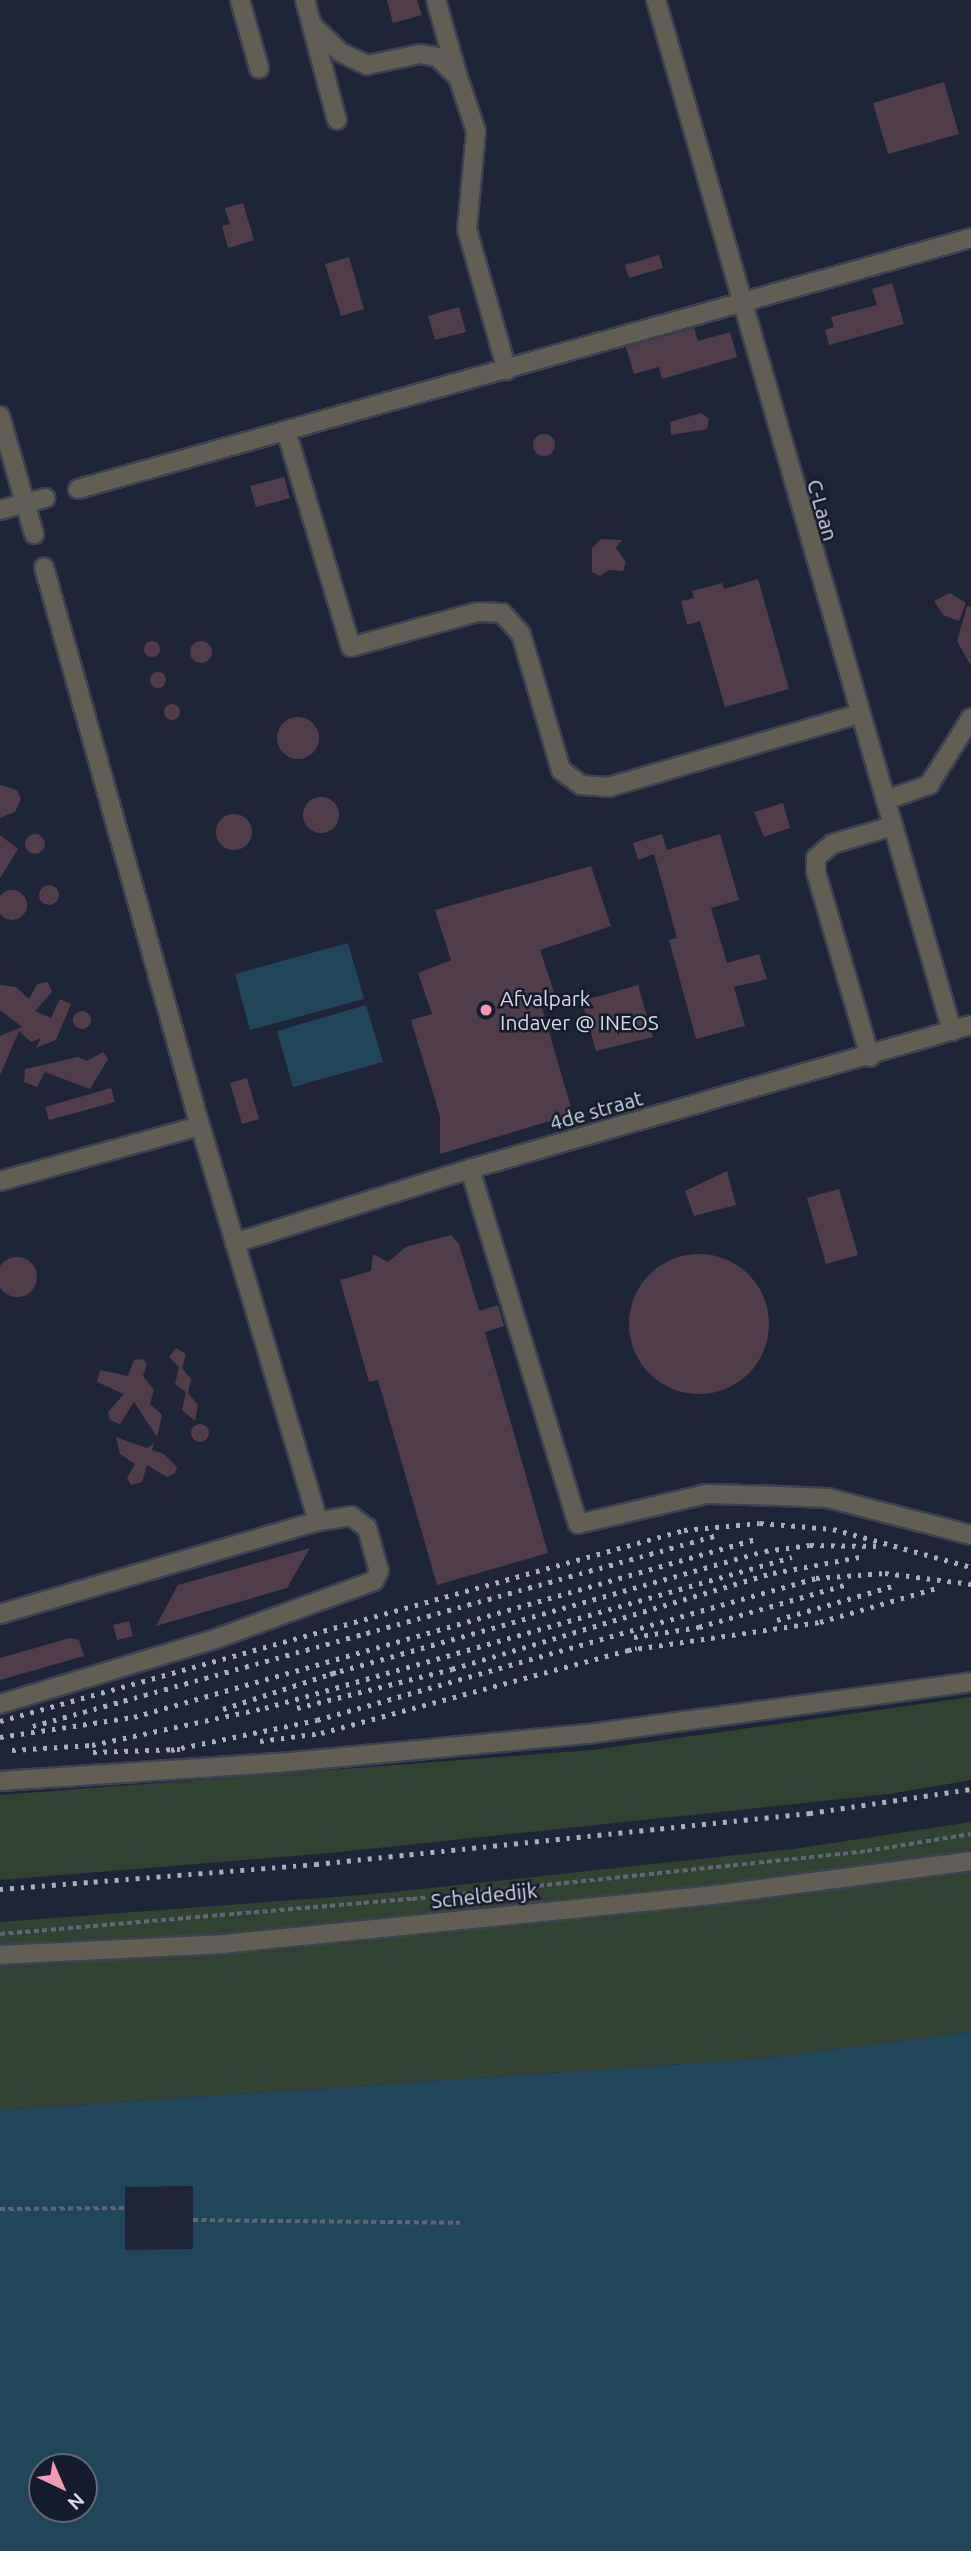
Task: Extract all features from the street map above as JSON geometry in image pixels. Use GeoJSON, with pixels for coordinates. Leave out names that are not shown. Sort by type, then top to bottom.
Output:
{"type":"FeatureCollection","features":[{"type":"Feature","properties":{"kind":"street"},"geometry":{"type":"LineString","coordinates":[[240,0],[259,68]]}},
{"type":"Feature","properties":{"kind":"street"},"geometry":{"type":"LineString","coordinates":[[305,0],[337,120]]}},
{"type":"Feature","properties":{"kind":"street"},"geometry":{"type":"LineString","coordinates":[[436,0],[476,131],[467,229],[507,370]]}},
{"type":"Feature","properties":{"kind":"street","name":"C-Laan"},"geometry":{"type":"LineString","coordinates":[[656,0],[740,304],[952,1031]]}},
{"type":"Feature","properties":{"kind":"street"},"geometry":{"type":"LineString","coordinates":[[313,26],[340,52],[367,65],[420,54],[437,57],[458,77]]}},
{"type":"Feature","properties":{"kind":"street"},"geometry":{"type":"LineString","coordinates":[[78,489],[287,434],[971,238]]}},
{"type":"Feature","properties":{"kind":"street"},"geometry":{"type":"LineString","coordinates":[[0,416],[34,534]]}},
{"type":"Feature","properties":{"kind":"street"},"geometry":{"type":"LineString","coordinates":[[287,434],[351,647],[477,612],[502,613],[521,634],[561,770],[580,785],[608,787],[858,714]]}},
{"type":"Feature","properties":{"kind":"street"},"geometry":{"type":"LineString","coordinates":[[0,510],[45,498]]}},
{"type":"Feature","properties":{"kind":"street"},"geometry":{"type":"LineString","coordinates":[[44,567],[200,1126],[318,1521]]}},
{"type":"Feature","properties":{"kind":"street"},"geometry":{"type":"LineString","coordinates":[[886,800],[929,785],[971,718]]}},
{"type":"Feature","properties":{"kind":"street"},"geometry":{"type":"LineString","coordinates":[[870,1057],[816,872],[816,858],[832,844],[893,826]]}},
{"type":"Feature","properties":{"kind":"street","name":"4de straat"},"geometry":{"type":"LineString","coordinates":[[235,1243],[470,1168],[870,1057],[971,1025]]}},
{"type":"Feature","properties":{"kind":"street"},"geometry":{"type":"LineString","coordinates":[[0,1181],[200,1126]]}},
{"type":"Feature","properties":{"kind":"street"},"geometry":{"type":"LineString","coordinates":[[470,1168],[578,1524],[707,1494],[755,1495],[828,1498],[971,1535]]}},
{"type":"Feature","properties":{"kind":"street"},"geometry":{"type":"LineString","coordinates":[[0,1614],[318,1521],[351,1516],[368,1528],[379,1571],[374,1581],[218,1638],[0,1704]]}},
{"type":"Feature","properties":{"kind":"street"},"geometry":{"type":"LineString","coordinates":[[0,1781],[279,1763],[588,1734],[971,1682]]}},
{"type":"Feature","properties":{"kind":"street","name":"Scheldedijk"},"geometry":{"type":"LineString","coordinates":[[0,1955],[223,1944],[714,1895],[971,1861]]}},
{"type":"Feature","properties":{"kind":"path"},"geometry":{"type":"LineString","coordinates":[[0,1934],[426,1898],[867,1851],[971,1834]]}},
{"type":"Feature","properties":{"kind":"path"},"geometry":{"type":"LineString","coordinates":[[0,2209],[125,2208]]}},
{"type":"Feature","properties":{"kind":"path"},"geometry":{"type":"LineString","coordinates":[[193,2220],[460,2223]]}},
{"type":"Feature","properties":{"kind":"green space"},"geometry":{"type":"Polygon","coordinates":[[[971,1697],[971,1780],[889,1794],[330,1853],[0,1880],[0,1795],[592,1750],[971,1697]]]}},
{"type":"Feature","properties":{"kind":"green space"},"geometry":{"type":"Polygon","coordinates":[[[971,1822],[971,2032],[759,2059],[0,2110],[0,1922],[375,1894],[793,1849],[971,1822]]]}},
{"type":"Feature","properties":{"kind":"water"},"geometry":{"type":"Polygon","coordinates":[[[348,943],[364,999],[250,1030],[235,974],[348,943]]]}},
{"type":"Feature","properties":{"kind":"water"},"geometry":{"type":"Polygon","coordinates":[[[366,1005],[383,1062],[293,1087],[277,1031],[366,1005]]]}},
{"type":"Feature","properties":{"kind":"water"},"geometry":{"type":"Polygon","coordinates":[[[971,2032],[971,2551],[0,2551],[0,2110],[759,2059],[971,2032]]]}},
{"type":"Feature","properties":{"kind":"pier"},"geometry":{"type":"Polygon","coordinates":[[[193,2186],[193,2249],[125,2250],[125,2187],[193,2186]]]}},
{"type":"Feature","properties":{"kind":"building"},"geometry":{"type":"Polygon","coordinates":[[[387,0],[417,0],[422,15],[393,23],[387,0]]]}},
{"type":"Feature","properties":{"kind":"building"},"geometry":{"type":"Polygon","coordinates":[[[944,82],[959,134],[888,154],[873,103],[944,82]]]}},
{"type":"Feature","properties":{"kind":"building"},"geometry":{"type":"Polygon","coordinates":[[[243,203],[254,240],[228,248],[222,226],[230,224],[225,208],[243,203]]]}},
{"type":"Feature","properties":{"kind":"building"},"geometry":{"type":"Polygon","coordinates":[[[659,255],[663,268],[629,278],[625,265],[659,255]]]}},
{"type":"Feature","properties":{"kind":"building"},"geometry":{"type":"Polygon","coordinates":[[[349,257],[364,309],[341,316],[325,264],[349,257]]]}},
{"type":"Feature","properties":{"kind":"building"},"geometry":{"type":"Polygon","coordinates":[[[892,283],[904,324],[829,345],[825,330],[834,327],[831,317],[877,305],[872,289],[892,283]]]}},
{"type":"Feature","properties":{"kind":"building"},"geometry":{"type":"Polygon","coordinates":[[[459,307],[466,332],[435,340],[428,316],[459,307]]]}},
{"type":"Feature","properties":{"kind":"building"},"geometry":{"type":"Polygon","coordinates":[[[694,328],[698,341],[730,332],[737,357],[662,379],[659,367],[634,374],[626,347],[694,328]]]}},
{"type":"Feature","properties":{"kind":"building"},"geometry":{"type":"Polygon","coordinates":[[[701,413],[709,419],[707,429],[671,435],[670,422],[701,413]]]}},
{"type":"Feature","properties":{"kind":"building"},"geometry":{"type":"Polygon","coordinates":[[[540,434],[548,434],[555,441],[555,449],[548,456],[540,456],[533,449],[533,441],[540,434]]]}},
{"type":"Feature","properties":{"kind":"building"},"geometry":{"type":"Polygon","coordinates":[[[284,477],[290,498],[256,507],[250,486],[284,477]]]}},
{"type":"Feature","properties":{"kind":"building"},"geometry":{"type":"Polygon","coordinates":[[[601,539],[622,540],[616,548],[626,562],[623,571],[609,570],[600,576],[592,572],[592,548],[601,539]]]}},
{"type":"Feature","properties":{"kind":"building"},"geometry":{"type":"Polygon","coordinates":[[[758,579],[789,689],[725,707],[700,621],[687,625],[681,601],[694,598],[692,591],[722,583],[724,589],[758,579]]]}},
{"type":"Feature","properties":{"kind":"building"},"geometry":{"type":"Polygon","coordinates":[[[950,593],[966,603],[959,621],[943,615],[934,601],[950,593]]]}},
{"type":"Feature","properties":{"kind":"building"},"geometry":{"type":"Polygon","coordinates":[[[967,606],[971,607],[971,666],[957,641],[967,606]]]}},
{"type":"Feature","properties":{"kind":"building"},"geometry":{"type":"Polygon","coordinates":[[[149,641],[155,641],[160,649],[158,655],[149,657],[144,652],[144,646],[149,641]]]}},
{"type":"Feature","properties":{"kind":"building"},"geometry":{"type":"Polygon","coordinates":[[[197,641],[205,641],[212,648],[212,656],[205,663],[197,663],[190,656],[190,648],[197,641]]]}},
{"type":"Feature","properties":{"kind":"building"},"geometry":{"type":"Polygon","coordinates":[[[155,672],[161,672],[166,680],[164,686],[155,688],[150,683],[150,677],[155,672]]]}},
{"type":"Feature","properties":{"kind":"building"},"geometry":{"type":"Polygon","coordinates":[[[169,704],[175,704],[180,712],[178,718],[169,720],[164,715],[164,709],[169,704]]]}},
{"type":"Feature","properties":{"kind":"building"},"geometry":{"type":"Polygon","coordinates":[[[298,717],[313,723],[319,738],[313,753],[298,759],[283,753],[277,738],[283,723],[298,717]]]}},
{"type":"Feature","properties":{"kind":"building"},"geometry":{"type":"Polygon","coordinates":[[[0,785],[17,790],[21,799],[15,812],[0,818],[0,785]]]}},
{"type":"Feature","properties":{"kind":"building"},"geometry":{"type":"Polygon","coordinates":[[[321,797],[334,802],[339,815],[334,828],[321,833],[308,828],[303,815],[308,802],[321,797]]]}},
{"type":"Feature","properties":{"kind":"building"},"geometry":{"type":"Polygon","coordinates":[[[783,803],[790,828],[764,837],[754,812],[783,803]]]}},
{"type":"Feature","properties":{"kind":"building"},"geometry":{"type":"Polygon","coordinates":[[[234,814],[247,819],[252,832],[247,845],[234,850],[221,845],[216,832],[221,819],[234,814]]]}},
{"type":"Feature","properties":{"kind":"building"},"geometry":{"type":"Polygon","coordinates":[[[35,834],[42,837],[45,844],[42,851],[35,854],[28,851],[25,844],[28,837],[35,834]]]}},
{"type":"Feature","properties":{"kind":"building"},"geometry":{"type":"Polygon","coordinates":[[[662,834],[667,850],[720,834],[739,900],[711,908],[727,963],[759,954],[767,979],[734,987],[745,1026],[696,1039],[669,940],[677,938],[654,854],[638,860],[633,843],[662,834]]]}},
{"type":"Feature","properties":{"kind":"building"},"geometry":{"type":"Polygon","coordinates":[[[0,835],[18,849],[0,878],[0,835]]]}},
{"type":"Feature","properties":{"kind":"building","name":"Afvalpark Indaver @ INEOS"},"geometry":{"type":"Polygon","coordinates":[[[591,866],[611,926],[540,950],[557,1001],[541,1005],[573,1114],[440,1154],[440,1116],[411,1020],[432,1014],[418,973],[451,960],[435,910],[591,866]]]}},
{"type":"Feature","properties":{"kind":"building"},"geometry":{"type":"Polygon","coordinates":[[[49,885],[56,888],[59,895],[56,902],[49,905],[42,902],[39,895],[42,888],[49,885]]]}},
{"type":"Feature","properties":{"kind":"building"},"geometry":{"type":"Polygon","coordinates":[[[12,890],[18,891],[26,899],[26,911],[18,919],[12,920],[6,919],[-2,911],[-3,905],[-2,899],[6,891],[12,890]]]}},
{"type":"Feature","properties":{"kind":"building"},"geometry":{"type":"Polygon","coordinates":[[[48,982],[52,992],[35,1011],[51,1018],[60,999],[71,1004],[56,1040],[36,1048],[41,1038],[31,1042],[19,1031],[0,1075],[0,1036],[22,1027],[0,1010],[0,985],[16,987],[29,999],[37,984],[48,982]]]}},
{"type":"Feature","properties":{"kind":"building"},"geometry":{"type":"Polygon","coordinates":[[[638,985],[653,1037],[596,1051],[582,1001],[638,985]]]}},
{"type":"Feature","properties":{"kind":"building"},"geometry":{"type":"Polygon","coordinates":[[[82,1011],[88,1014],[91,1020],[88,1026],[82,1029],[76,1026],[73,1020],[76,1014],[82,1011]]]}},
{"type":"Feature","properties":{"kind":"building"},"geometry":{"type":"Polygon","coordinates":[[[103,1052],[108,1059],[90,1089],[45,1072],[37,1087],[24,1082],[25,1069],[78,1057],[87,1061],[103,1052]]]}},
{"type":"Feature","properties":{"kind":"building"},"geometry":{"type":"Polygon","coordinates":[[[247,1078],[259,1119],[242,1124],[230,1083],[247,1078]]]}},
{"type":"Feature","properties":{"kind":"building"},"geometry":{"type":"Polygon","coordinates":[[[111,1088],[115,1102],[49,1120],[45,1107],[111,1088]]]}},
{"type":"Feature","properties":{"kind":"building"},"geometry":{"type":"Polygon","coordinates":[[[727,1171],[736,1205],[694,1216],[685,1191],[727,1171]]]}},
{"type":"Feature","properties":{"kind":"building"},"geometry":{"type":"Polygon","coordinates":[[[839,1189],[858,1255],[826,1264],[807,1198],[839,1189]]]}},
{"type":"Feature","properties":{"kind":"building"},"geometry":{"type":"Polygon","coordinates":[[[451,1235],[459,1244],[479,1311],[498,1305],[504,1326],[485,1332],[548,1553],[437,1585],[378,1380],[369,1382],[340,1280],[371,1271],[373,1254],[388,1262],[406,1247],[451,1235]]]}},
{"type":"Feature","properties":{"kind":"building"},"geometry":{"type":"Polygon","coordinates":[[[699,1254],[726,1260],[748,1275],[763,1297],[769,1324],[763,1351],[748,1373],[726,1388],[699,1394],[672,1388],[650,1373],[635,1351],[629,1324],[635,1297],[650,1275],[672,1260],[699,1254]]]}},
{"type":"Feature","properties":{"kind":"building"},"geometry":{"type":"Polygon","coordinates":[[[17,1257],[31,1263],[37,1277],[31,1291],[17,1297],[3,1291],[-3,1277],[3,1263],[17,1257]]]}},
{"type":"Feature","properties":{"kind":"building"},"geometry":{"type":"Polygon","coordinates":[[[176,1348],[186,1354],[182,1368],[191,1379],[188,1393],[198,1405],[195,1421],[182,1410],[186,1392],[175,1384],[179,1367],[169,1357],[176,1348]]]}},
{"type":"Feature","properties":{"kind":"building"},"geometry":{"type":"Polygon","coordinates":[[[143,1359],[147,1364],[143,1376],[154,1390],[150,1404],[162,1415],[157,1437],[134,1402],[120,1424],[110,1420],[108,1412],[124,1394],[97,1382],[100,1370],[128,1376],[134,1360],[143,1359]]]}},
{"type":"Feature","properties":{"kind":"building"},"geometry":{"type":"Polygon","coordinates":[[[200,1424],[206,1427],[209,1433],[206,1439],[200,1442],[194,1439],[191,1433],[194,1427],[200,1424]]]}},
{"type":"Feature","properties":{"kind":"building"},"geometry":{"type":"Polygon","coordinates":[[[116,1437],[147,1448],[154,1443],[152,1450],[164,1454],[177,1467],[175,1473],[167,1477],[147,1465],[142,1482],[131,1485],[127,1478],[135,1464],[120,1454],[116,1437]]]}},
{"type":"Feature","properties":{"kind":"building"},"geometry":{"type":"Polygon","coordinates":[[[310,1548],[287,1588],[156,1626],[178,1585],[310,1548]]]}},
{"type":"Feature","properties":{"kind":"building"},"geometry":{"type":"Polygon","coordinates":[[[129,1621],[133,1636],[117,1640],[113,1625],[129,1621]]]}},
{"type":"Feature","properties":{"kind":"building"},"geometry":{"type":"Polygon","coordinates":[[[70,1638],[79,1640],[84,1656],[0,1680],[0,1658],[70,1638]]]}},
{"type":"Feature","properties":{"kind":"railway"},"geometry":{"type":"LineString","coordinates":[[0,1721],[684,1530],[760,1523],[833,1529],[971,1567]]}},
{"type":"Feature","properties":{"kind":"railway"},"geometry":{"type":"LineString","coordinates":[[33,1726],[718,1535]]}},
{"type":"Feature","properties":{"kind":"railway"},"geometry":{"type":"LineString","coordinates":[[0,1737],[134,1717],[756,1539]]}},
{"type":"Feature","properties":{"kind":"railway"},"geometry":{"type":"LineString","coordinates":[[330,1674],[765,1551],[810,1545],[876,1546]]}},
{"type":"Feature","properties":{"kind":"railway"},"geometry":{"type":"LineString","coordinates":[[297,1708],[452,1669],[773,1573],[865,1556]]}},
{"type":"Feature","properties":{"kind":"railway"},"geometry":{"type":"LineString","coordinates":[[12,1750],[92,1745],[265,1708],[792,1557]]}},
{"type":"Feature","properties":{"kind":"railway"},"geometry":{"type":"LineString","coordinates":[[171,1750],[317,1720],[816,1578],[885,1573],[971,1584]]}},
{"type":"Feature","properties":{"kind":"railway"},"geometry":{"type":"LineString","coordinates":[[634,1637],[699,1627],[848,1584]]}},
{"type":"Feature","properties":{"kind":"railway"},"geometry":{"type":"LineString","coordinates":[[777,1620],[896,1585]]}},
{"type":"Feature","properties":{"kind":"railway"},"geometry":{"type":"LineString","coordinates":[[628,1650],[820,1622],[937,1588]]}},
{"type":"Feature","properties":{"kind":"railway"},"geometry":{"type":"LineString","coordinates":[[260,1741],[321,1733],[637,1648]]}},
{"type":"Feature","properties":{"kind":"railway"},"geometry":{"type":"LineString","coordinates":[[223,1709],[339,1671]]}},
{"type":"Feature","properties":{"kind":"railway"},"geometry":{"type":"LineString","coordinates":[[93,1752],[180,1749]]}},
{"type":"Feature","properties":{"kind":"railway"},"geometry":{"type":"LineString","coordinates":[[0,1889],[316,1864],[810,1813],[971,1789]]}},
{"type":"Feature","properties":{"kind":"place","name":"Afvalpark Indaver @ INEOS"},"geometry":{"type":"Point","coordinates":[486,1010]}}]}
